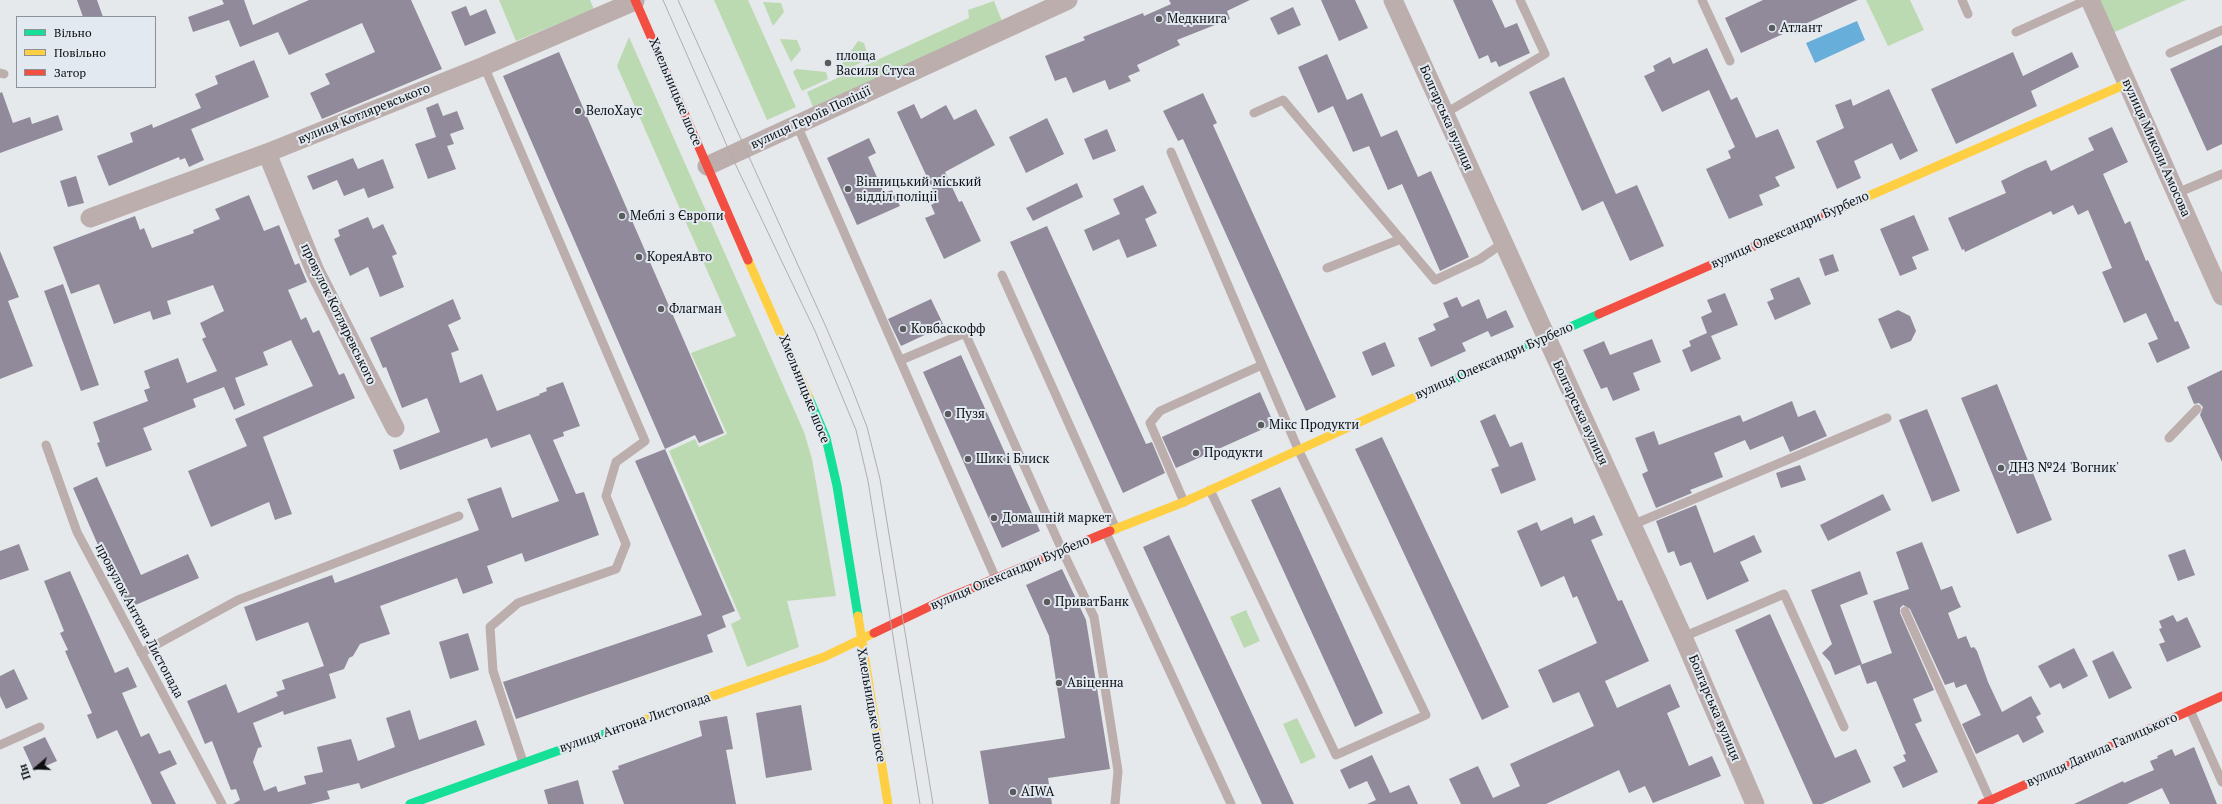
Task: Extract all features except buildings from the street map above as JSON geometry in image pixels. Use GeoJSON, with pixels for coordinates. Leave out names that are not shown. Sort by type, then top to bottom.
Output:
{"type":"FeatureCollection","features":[{"type":"Feature","properties":{"kind":"street","name":"вулиця Героїв Поліції"},"geometry":{"type":"LineString","coordinates":[[707,166],[1068,0]]}},
{"type":"Feature","properties":{"kind":"street","name":"Болгарська вулиця"},"geometry":{"type":"LineString","coordinates":[[1394,0],[1502,243],[1683,637],[1755,804]]}},
{"type":"Feature","properties":{"kind":"street","name":"вулиця Миколи Амосова"},"geometry":{"type":"LineString","coordinates":[[2090,0],[2222,296]]}},
{"type":"Feature","properties":{"kind":"street","name":"вулиця Котляревського"},"geometry":{"type":"LineString","coordinates":[[90,218],[267,153],[484,66],[635,1]]}},
{"type":"Feature","properties":{"kind":"street","name":"Хмельницьке шосе"},"geometry":{"type":"LineString","coordinates":[[635,1],[826,438],[837,486],[860,640],[888,804]]}},
{"type":"Feature","properties":{"kind":"street","name":"вулиця Олександри Бурбело"},"geometry":{"type":"LineString","coordinates":[[860,640],[941,601],[1062,550],[1184,502],[1298,448],[1545,337],[2128,83]]}},
{"type":"Feature","properties":{"kind":"street","name":"провулок Котляревського"},"geometry":{"type":"LineString","coordinates":[[267,153],[315,271],[395,428]]}},
{"type":"Feature","properties":{"kind":"street","name":"вулиця Антона Листопада"},"geometry":{"type":"LineString","coordinates":[[410,804],[523,762],[824,656],[860,640]]}},
{"type":"Feature","properties":{"kind":"street","name":"вулиця Данила Галицького"},"geometry":{"type":"LineString","coordinates":[[1986,802],[2222,696]]}},
{"type":"Feature","properties":{"kind":"lane"},"geometry":{"type":"LineString","coordinates":[[1444,114],[1545,54],[1520,0]]}},
{"type":"Feature","properties":{"kind":"lane"},"geometry":{"type":"LineString","coordinates":[[1702,0],[1730,60]]}},
{"type":"Feature","properties":{"kind":"lane"},"geometry":{"type":"LineString","coordinates":[[1962,0],[1968,14]]}},
{"type":"Feature","properties":{"kind":"lane"},"geometry":{"type":"LineString","coordinates":[[2016,32],[2086,0]]}},
{"type":"Feature","properties":{"kind":"lane"},"geometry":{"type":"LineString","coordinates":[[2170,53],[2222,30]]}},
{"type":"Feature","properties":{"kind":"lane"},"geometry":{"type":"LineString","coordinates":[[484,66],[645,440],[616,462],[606,496],[626,544],[616,569],[518,603],[490,627],[493,671],[523,762]]}},
{"type":"Feature","properties":{"kind":"lane"},"geometry":{"type":"LineString","coordinates":[[1254,113],[1283,100],[1435,280],[1480,259],[1502,243]]}},
{"type":"Feature","properties":{"kind":"lane"},"geometry":{"type":"LineString","coordinates":[[797,125],[996,579]]}},
{"type":"Feature","properties":{"kind":"lane"},"geometry":{"type":"LineString","coordinates":[[1171,152],[1298,448],[1426,715],[1336,755],[1210,490]]}},
{"type":"Feature","properties":{"kind":"lane"},"geometry":{"type":"LineString","coordinates":[[2177,194],[2222,174]]}},
{"type":"Feature","properties":{"kind":"lane"},"geometry":{"type":"LineString","coordinates":[[1327,268],[1400,238]]}},
{"type":"Feature","properties":{"kind":"lane"},"geometry":{"type":"LineString","coordinates":[[1002,275],[1116,530]]}},
{"type":"Feature","properties":{"kind":"lane"},"geometry":{"type":"LineString","coordinates":[[901,360],[965,333],[1062,550],[1094,616],[1118,771],[1115,804]]}},
{"type":"Feature","properties":{"kind":"lane"},"geometry":{"type":"LineString","coordinates":[[1184,502],[1150,423],[1160,411],[1262,365]]}},
{"type":"Feature","properties":{"kind":"lane"},"geometry":{"type":"LineString","coordinates":[[2169,438],[2197,409]]}},
{"type":"Feature","properties":{"kind":"lane"},"geometry":{"type":"LineString","coordinates":[[1632,525],[1887,418]]}},
{"type":"Feature","properties":{"kind":"lane","name":"провулок Антона Листопада"},"geometry":{"type":"LineString","coordinates":[[46,445],[78,532],[222,804]]}},
{"type":"Feature","properties":{"kind":"lane"},"geometry":{"type":"LineString","coordinates":[[141,653],[238,600],[459,516]]}},
{"type":"Feature","properties":{"kind":"lane"},"geometry":{"type":"LineString","coordinates":[[1106,533],[1231,804]]}},
{"type":"Feature","properties":{"kind":"lane"},"geometry":{"type":"LineString","coordinates":[[1683,637],[1784,594],[1844,727]]}},
{"type":"Feature","properties":{"kind":"lane"},"geometry":{"type":"LineString","coordinates":[[1905,611],[1986,802]]}},
{"type":"Feature","properties":{"kind":"lane"},"geometry":{"type":"LineString","coordinates":[[2190,710],[2222,782]]}},
{"type":"Feature","properties":{"kind":"lane"},"geometry":{"type":"LineString","coordinates":[[0,745],[40,727]]}},
{"type":"Feature","properties":{"kind":"green space"},"geometry":{"type":"Polygon","coordinates":[[[499,0],[590,0],[594,9],[516,41],[499,0]]]}},
{"type":"Feature","properties":{"kind":"green space"},"geometry":{"type":"Polygon","coordinates":[[[714,0],[748,0],[796,107],[767,120],[714,0]]]}},
{"type":"Feature","properties":{"kind":"green space"},"geometry":{"type":"Polygon","coordinates":[[[1866,0],[1910,0],[1924,30],[1888,46],[1866,0]]]}},
{"type":"Feature","properties":{"kind":"green space"},"geometry":{"type":"Polygon","coordinates":[[[2090,0],[2186,0],[2106,36],[2090,0]]]}},
{"type":"Feature","properties":{"kind":"green space"},"geometry":{"type":"Polygon","coordinates":[[[994,1],[1002,21],[813,107],[807,92],[969,18],[968,10],[994,1]]]}},
{"type":"Feature","properties":{"kind":"green space"},"geometry":{"type":"Polygon","coordinates":[[[763,2],[781,3],[784,12],[773,26],[763,2]]]}},
{"type":"Feature","properties":{"kind":"green space"},"geometry":{"type":"Polygon","coordinates":[[[629,37],[804,432],[812,459],[836,596],[787,601],[799,647],[747,667],[731,624],[741,619],[669,451],[695,439],[699,447],[727,434],[691,353],[736,336],[617,66],[629,37]]]}},
{"type":"Feature","properties":{"kind":"green space"},"geometry":{"type":"Polygon","coordinates":[[[780,39],[797,40],[801,50],[791,62],[780,39]]]}},
{"type":"Feature","properties":{"kind":"green space"},"geometry":{"type":"Polygon","coordinates":[[[858,41],[864,43],[869,59],[843,71],[841,65],[858,41]]]}},
{"type":"Feature","properties":{"kind":"green space"},"geometry":{"type":"Polygon","coordinates":[[[796,69],[826,72],[828,79],[802,91],[793,72],[796,69]]]}},
{"type":"Feature","properties":{"kind":"green space"},"geometry":{"type":"Polygon","coordinates":[[[1246,610],[1260,641],[1244,648],[1230,617],[1246,610]]]}},
{"type":"Feature","properties":{"kind":"green space"},"geometry":{"type":"Polygon","coordinates":[[[1297,718],[1316,757],[1301,764],[1283,724],[1297,718]]]}},
{"type":"Feature","properties":{"kind":"water"},"geometry":{"type":"Polygon","coordinates":[[[1857,21],[1865,40],[1815,63],[1806,43],[1857,21]]]}},
{"type":"Feature","properties":{"kind":"tram line"},"geometry":{"type":"LineString","coordinates":[[663,0],[731,155],[815,331],[856,430],[868,481],[920,804]]}},
{"type":"Feature","properties":{"kind":"tram line"},"geometry":{"type":"LineString","coordinates":[[678,0],[826,327],[867,427],[880,479],[933,804]]}},
{"type":"Feature","properties":{"kind":"traffic: fast"},"geometry":{"type":"LineString","coordinates":[[1426,392],[1599,314]]}},
{"type":"Feature","properties":{"kind":"traffic: fast"},"geometry":{"type":"LineString","coordinates":[[809,398],[826,438],[837,486],[858,616]]}},
{"type":"Feature","properties":{"kind":"traffic: fast"},"geometry":{"type":"LineString","coordinates":[[410,804],[624,727]]}},
{"type":"Feature","properties":{"kind":"traffic: slow"},"geometry":{"type":"LineString","coordinates":[[1848,205],[2128,83]]}},
{"type":"Feature","properties":{"kind":"traffic: slow"},"geometry":{"type":"LineString","coordinates":[[748,260],[809,398]]}},
{"type":"Feature","properties":{"kind":"traffic: slow"},"geometry":{"type":"LineString","coordinates":[[1110,531],[1184,502],[1426,392]]}},
{"type":"Feature","properties":{"kind":"traffic: slow"},"geometry":{"type":"LineString","coordinates":[[858,616],[888,804]]}},
{"type":"Feature","properties":{"kind":"traffic: slow"},"geometry":{"type":"LineString","coordinates":[[624,727],[824,657],[874,633]]}},
{"type":"Feature","properties":{"kind":"traffic: jam"},"geometry":{"type":"LineString","coordinates":[[635,0],[748,260]]}},
{"type":"Feature","properties":{"kind":"traffic: jam"},"geometry":{"type":"LineString","coordinates":[[1599,314],[1848,205]]}},
{"type":"Feature","properties":{"kind":"traffic: jam"},"geometry":{"type":"LineString","coordinates":[[874,633],[941,601],[1110,531]]}},
{"type":"Feature","properties":{"kind":"traffic: jam"},"geometry":{"type":"LineString","coordinates":[[1982,804],[2222,696]]}},
{"type":"Feature","properties":{"kind":"place","name":"Медкнига"},"geometry":{"type":"Point","coordinates":[1159,19]}},
{"type":"Feature","properties":{"kind":"place","name":"Атлант"},"geometry":{"type":"Point","coordinates":[1772,28]}},
{"type":"Feature","properties":{"kind":"place","name":"площа Василя Стуса"},"geometry":{"type":"Point","coordinates":[828,63]}},
{"type":"Feature","properties":{"kind":"place","name":"ВелоХаус"},"geometry":{"type":"Point","coordinates":[578,111]}},
{"type":"Feature","properties":{"kind":"place","name":"Вінницький міський відділ поліціі"},"geometry":{"type":"Point","coordinates":[848,189]}},
{"type":"Feature","properties":{"kind":"place","name":"Меблі з Європи"},"geometry":{"type":"Point","coordinates":[622,216]}},
{"type":"Feature","properties":{"kind":"place","name":"КореяАвто"},"geometry":{"type":"Point","coordinates":[639,257]}},
{"type":"Feature","properties":{"kind":"place","name":"Флагман"},"geometry":{"type":"Point","coordinates":[661,309]}},
{"type":"Feature","properties":{"kind":"place","name":"Ковбаскофф"},"geometry":{"type":"Point","coordinates":[903,329]}},
{"type":"Feature","properties":{"kind":"place","name":"Пузя"},"geometry":{"type":"Point","coordinates":[948,414]}},
{"type":"Feature","properties":{"kind":"place","name":"Мікс Продукти"},"geometry":{"type":"Point","coordinates":[1261,425]}},
{"type":"Feature","properties":{"kind":"place","name":"Продукти"},"geometry":{"type":"Point","coordinates":[1196,453]}},
{"type":"Feature","properties":{"kind":"place","name":"Шик і Блиск"},"geometry":{"type":"Point","coordinates":[968,459]}},
{"type":"Feature","properties":{"kind":"place","name":"ДНЗ №24 'Вогник'"},"geometry":{"type":"Point","coordinates":[2001,468]}},
{"type":"Feature","properties":{"kind":"place","name":"Домашній маркет"},"geometry":{"type":"Point","coordinates":[994,518]}},
{"type":"Feature","properties":{"kind":"place","name":"ПриватБанк"},"geometry":{"type":"Point","coordinates":[1047,602]}},
{"type":"Feature","properties":{"kind":"place","name":"Авіценна"},"geometry":{"type":"Point","coordinates":[1059,683]}},
{"type":"Feature","properties":{"kind":"place","name":"AIWA"},"geometry":{"type":"Point","coordinates":[1013,792]}}]}
